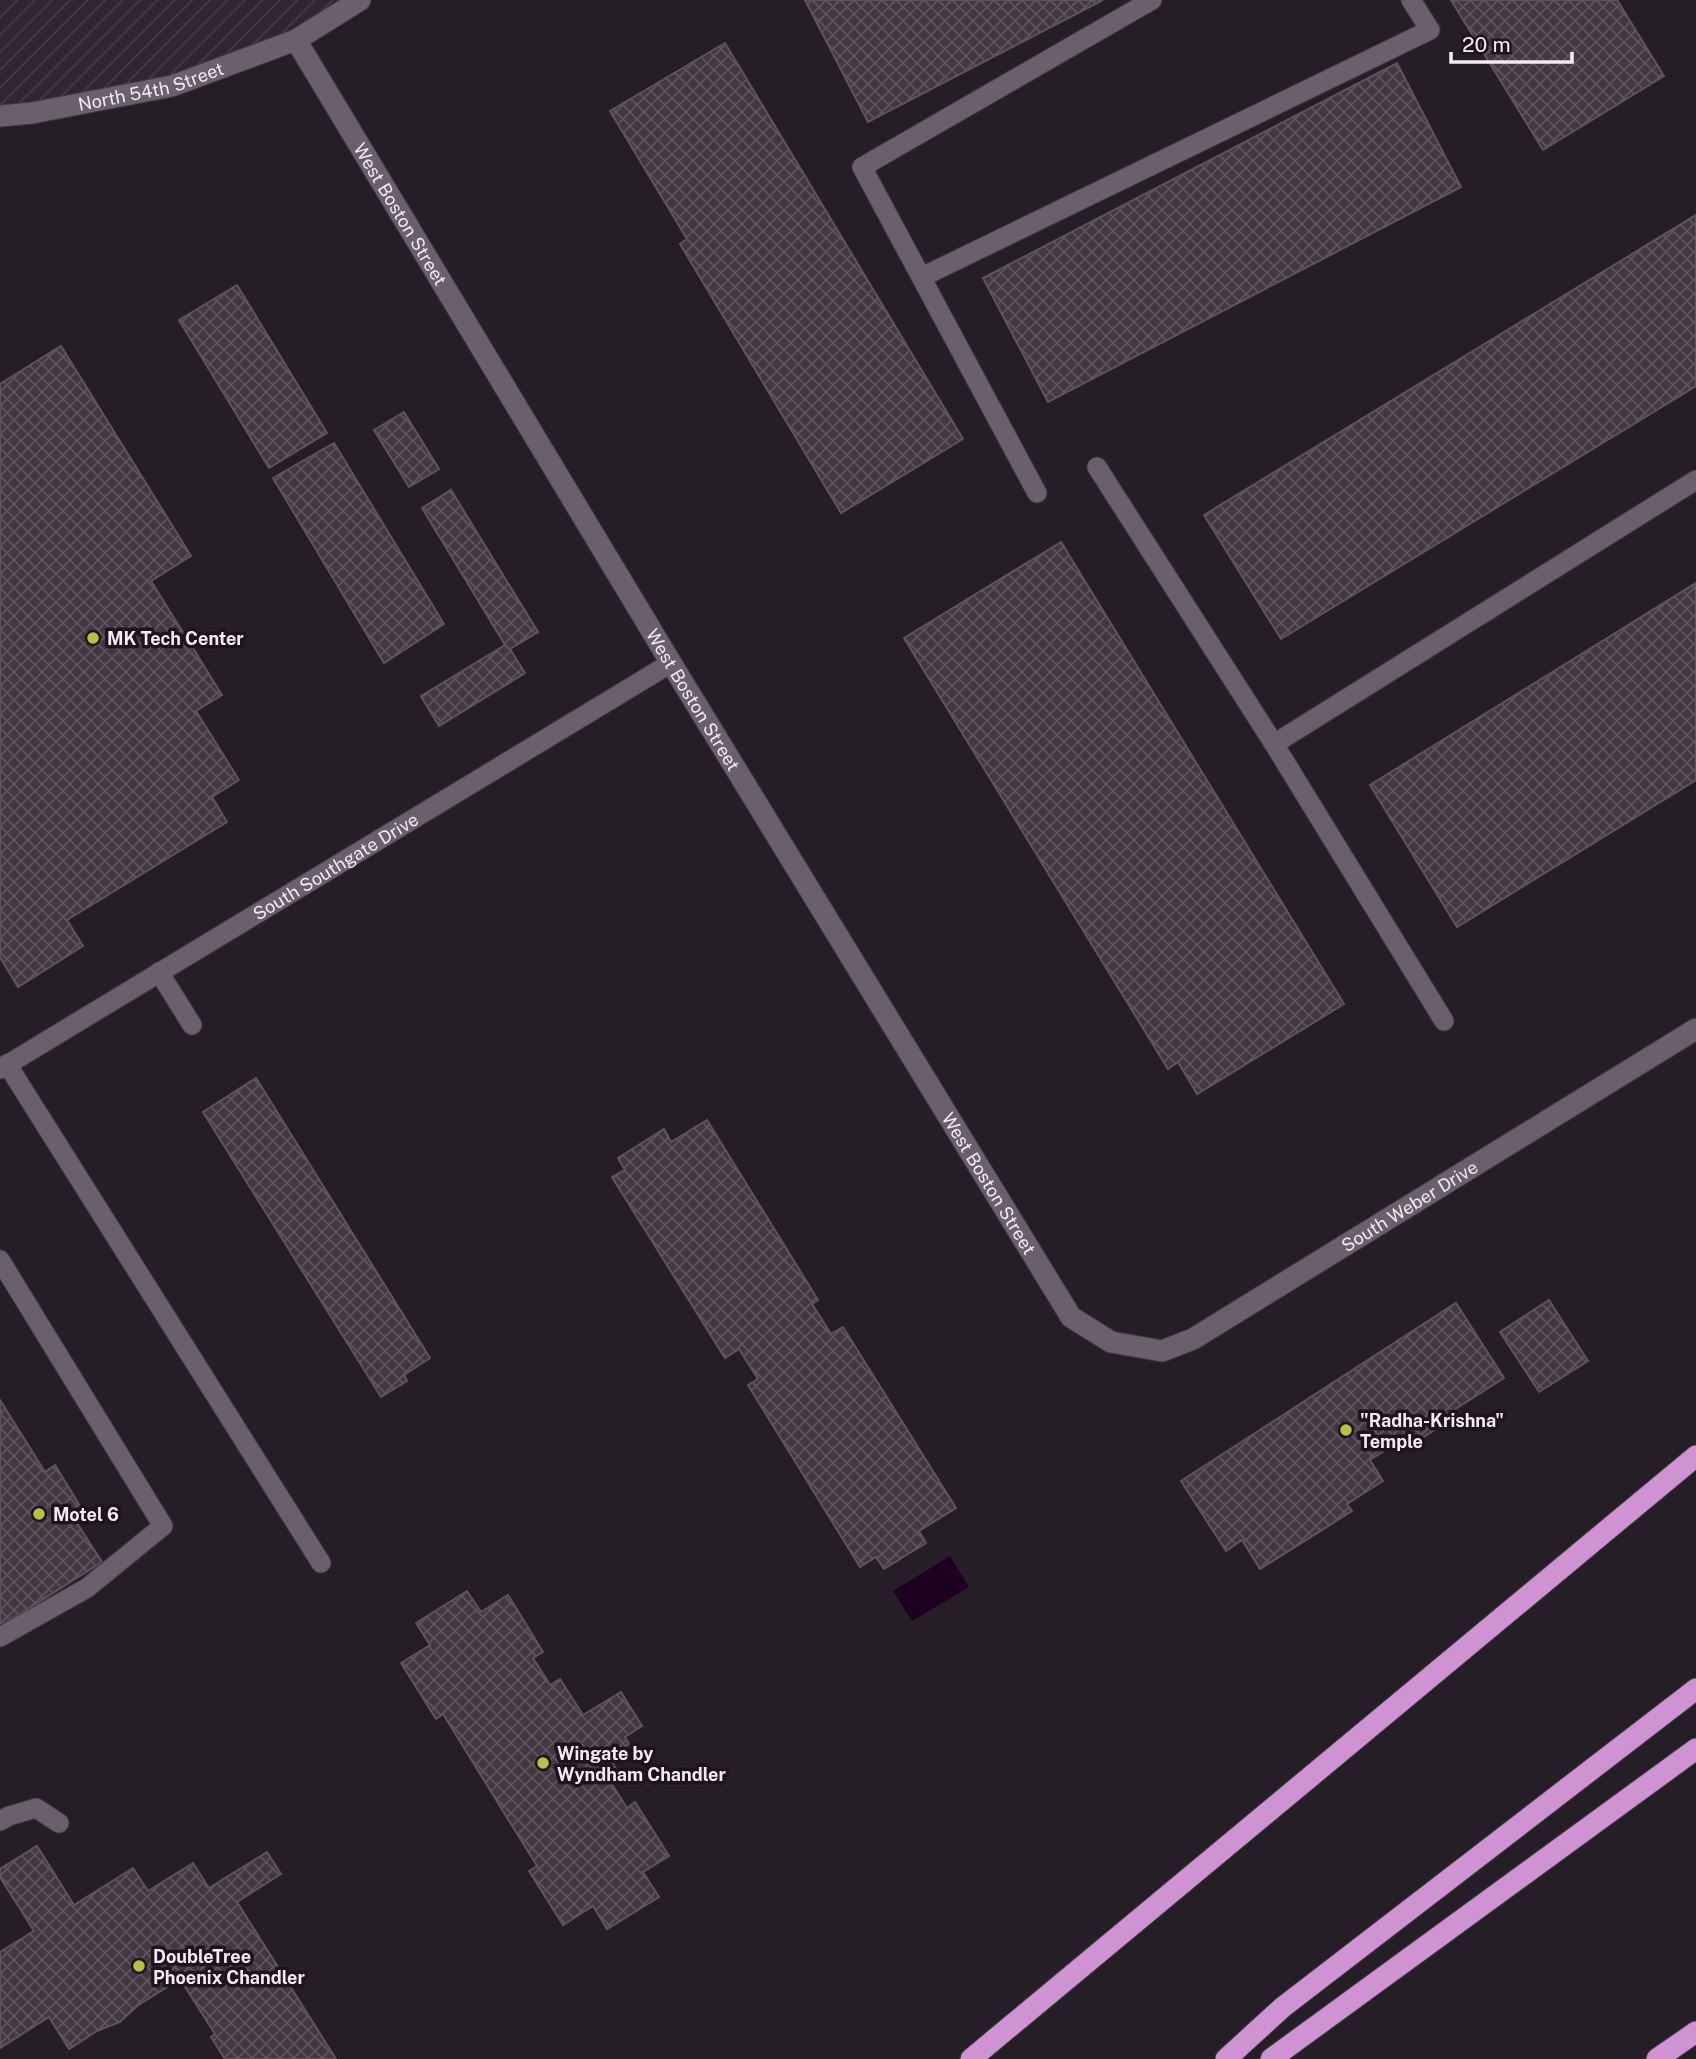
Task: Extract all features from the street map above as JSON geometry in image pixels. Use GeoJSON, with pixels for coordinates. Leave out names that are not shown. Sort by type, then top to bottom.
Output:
{"type":"FeatureCollection","features":[{"type":"Feature","properties":{"kind":"highway"},"geometry":{"type":"LineString","coordinates":[[971,2059],[1696,1455]]}},
{"type":"Feature","properties":{"kind":"highway"},"geometry":{"type":"LineString","coordinates":[[1226,2059],[1283,2007],[1696,1689]]}},
{"type":"Feature","properties":{"kind":"highway"},"geometry":{"type":"LineString","coordinates":[[1271,2059],[1696,1749]]}},
{"type":"Feature","properties":{"kind":"highway"},"geometry":{"type":"LineString","coordinates":[[1657,2059],[1696,2032]]}},
{"type":"Feature","properties":{"kind":"street","name":"North 54th Street"},"geometry":{"type":"LineString","coordinates":[[0,116],[32,113],[172,86],[296,40],[360,0]]}},
{"type":"Feature","properties":{"kind":"street","name":"West Boston Street"},"geometry":{"type":"LineString","coordinates":[[296,40],[671,663],[1065,1307],[1072,1317],[1111,1342]]}},
{"type":"Feature","properties":{"kind":"street","name":"South Weber Drive"},"geometry":{"type":"LineString","coordinates":[[1111,1342],[1162,1351],[1194,1339],[1696,1029]]}},
{"type":"Feature","properties":{"kind":"lane"},"geometry":{"type":"LineString","coordinates":[[1037,493],[862,167],[1152,0]]}},
{"type":"Feature","properties":{"kind":"lane"},"geometry":{"type":"LineString","coordinates":[[922,277],[1430,30],[1411,0]]}},
{"type":"Feature","properties":{"kind":"lane"},"geometry":{"type":"LineString","coordinates":[[1097,467],[1274,744],[1444,1021]]}},
{"type":"Feature","properties":{"kind":"lane"},"geometry":{"type":"LineString","coordinates":[[1274,744],[1696,480]]}},
{"type":"Feature","properties":{"kind":"lane","name":"South Southgate Drive"},"geometry":{"type":"LineString","coordinates":[[4,1066],[671,663]]}},
{"type":"Feature","properties":{"kind":"lane"},"geometry":{"type":"LineString","coordinates":[[159,972],[192,1025]]}},
{"type":"Feature","properties":{"kind":"lane"},"geometry":{"type":"LineString","coordinates":[[4,1066],[321,1563]]}},
{"type":"Feature","properties":{"kind":"lane"},"geometry":{"type":"LineString","coordinates":[[0,1260],[163,1526],[87,1588],[0,1637]]}},
{"type":"Feature","properties":{"kind":"lane"},"geometry":{"type":"LineString","coordinates":[[0,1821],[36,1808],[59,1823]]}},
{"type":"Feature","properties":{"kind":"shaded area"},"geometry":{"type":"Polygon","coordinates":[[[0,0],[360,0],[172,86],[0,116],[0,0]]]}},
{"type":"Feature","properties":{"kind":"shaded area"},"geometry":{"type":"Polygon","coordinates":[[[950,1556],[969,1587],[912,1621],[893,1591],[950,1556]]]}},
{"type":"Feature","properties":{"kind":"building"},"geometry":{"type":"Polygon","coordinates":[[[805,0],[1103,0],[868,122],[805,0]]]}},
{"type":"Feature","properties":{"kind":"building"},"geometry":{"type":"Polygon","coordinates":[[[1451,0],[1617,0],[1664,76],[1543,150],[1451,0]]]}},
{"type":"Feature","properties":{"kind":"building"},"geometry":{"type":"Polygon","coordinates":[[[725,43],[963,439],[841,513],[680,244],[687,239],[610,111],[725,43]]]}},
{"type":"Feature","properties":{"kind":"building"},"geometry":{"type":"Polygon","coordinates":[[[1397,63],[1461,187],[1048,402],[983,278],[1397,63]]]}},
{"type":"Feature","properties":{"kind":"building"},"geometry":{"type":"Polygon","coordinates":[[[1696,215],[1696,386],[1281,639],[1204,515],[1696,215]]]}},
{"type":"Feature","properties":{"kind":"building"},"geometry":{"type":"Polygon","coordinates":[[[237,285],[327,433],[269,468],[179,320],[237,285]]]}},
{"type":"Feature","properties":{"kind":"building","name":"MK Tech Center"},"geometry":{"type":"Polygon","coordinates":[[[61,346],[191,556],[151,581],[222,695],[196,711],[239,780],[212,797],[227,822],[67,920],[83,946],[18,987],[0,957],[0,384],[61,346]]]}},
{"type":"Feature","properties":{"kind":"building"},"geometry":{"type":"Polygon","coordinates":[[[404,412],[439,469],[409,487],[374,430],[404,412]]]}},
{"type":"Feature","properties":{"kind":"building"},"geometry":{"type":"Polygon","coordinates":[[[334,443],[444,624],[384,663],[273,478],[334,443]]]}},
{"type":"Feature","properties":{"kind":"building"},"geometry":{"type":"Polygon","coordinates":[[[451,490],[538,632],[510,649],[525,673],[439,726],[421,696],[505,645],[422,508],[451,490]]]}},
{"type":"Feature","properties":{"kind":"building"},"geometry":{"type":"Polygon","coordinates":[[[1061,542],[1344,1004],[1197,1094],[1178,1062],[1168,1069],[904,638],[1061,542]]]}},
{"type":"Feature","properties":{"kind":"building"},"geometry":{"type":"Polygon","coordinates":[[[1696,583],[1696,780],[1457,927],[1370,785],[1696,583]]]}},
{"type":"Feature","properties":{"kind":"building"},"geometry":{"type":"Polygon","coordinates":[[[256,1078],[430,1358],[404,1375],[407,1381],[381,1397],[203,1112],[256,1078]]]}},
{"type":"Feature","properties":{"kind":"building"},"geometry":{"type":"Polygon","coordinates":[[[707,1120],[818,1300],[812,1304],[831,1334],[843,1327],[956,1508],[919,1531],[926,1543],[884,1569],[876,1557],[860,1567],[748,1385],[758,1379],[739,1349],[725,1358],[612,1177],[625,1170],[618,1158],[664,1129],[671,1142],[707,1120]]]}},
{"type":"Feature","properties":{"kind":"building"},"geometry":{"type":"Polygon","coordinates":[[[1549,1300],[1588,1361],[1539,1392],[1500,1332],[1549,1300]]]}},
{"type":"Feature","properties":{"kind":"building","name":"\"Radha-Krishna\" Temple"},"geometry":{"type":"Polygon","coordinates":[[[1456,1303],[1504,1378],[1443,1417],[1447,1422],[1411,1445],[1406,1437],[1370,1460],[1383,1481],[1347,1504],[1352,1511],[1260,1569],[1242,1540],[1226,1551],[1181,1481],[1456,1303]]]}},
{"type":"Feature","properties":{"kind":"building","name":"Motel 6"},"geometry":{"type":"Polygon","coordinates":[[[0,1400],[45,1472],[55,1465],[83,1511],[73,1517],[102,1562],[2,1625],[0,1621],[0,1400]]]}},
{"type":"Feature","properties":{"kind":"building","name":"Wingate by Wyndham Chandler"},"geometry":{"type":"Polygon","coordinates":[[[467,1591],[481,1612],[508,1595],[543,1652],[533,1658],[550,1685],[560,1679],[583,1715],[621,1692],[642,1726],[625,1737],[629,1744],[609,1757],[616,1769],[606,1775],[627,1808],[635,1802],[669,1856],[643,1872],[659,1897],[607,1929],[593,1906],[563,1925],[529,1871],[537,1866],[443,1714],[436,1719],[401,1663],[430,1645],[416,1623],[467,1591]]]}},
{"type":"Feature","properties":{"kind":"building","name":"DoubleTree Phoenix Chandler"},"geometry":{"type":"Polygon","coordinates":[[[37,1846],[74,1905],[133,1868],[148,1891],[193,1863],[209,1888],[267,1852],[281,1874],[237,1902],[336,2059],[225,2059],[211,2037],[215,2034],[180,1979],[137,2006],[120,2022],[97,2031],[69,2049],[49,2017],[0,2048],[0,1952],[34,1931],[0,1877],[0,1869],[37,1846]]]}},
{"type":"Feature","properties":{"kind":"place","name":"MK Tech Center"},"geometry":{"type":"Point","coordinates":[93,638]}},
{"type":"Feature","properties":{"kind":"place","name":"\"Radha-Krishna\" Temple"},"geometry":{"type":"Point","coordinates":[1346,1430]}},
{"type":"Feature","properties":{"kind":"place","name":"Motel 6"},"geometry":{"type":"Point","coordinates":[39,1514]}},
{"type":"Feature","properties":{"kind":"place","name":"Wingate by Wyndham Chandler"},"geometry":{"type":"Point","coordinates":[543,1763]}},
{"type":"Feature","properties":{"kind":"place","name":"DoubleTree Phoenix Chandler"},"geometry":{"type":"Point","coordinates":[139,1966]}}]}
